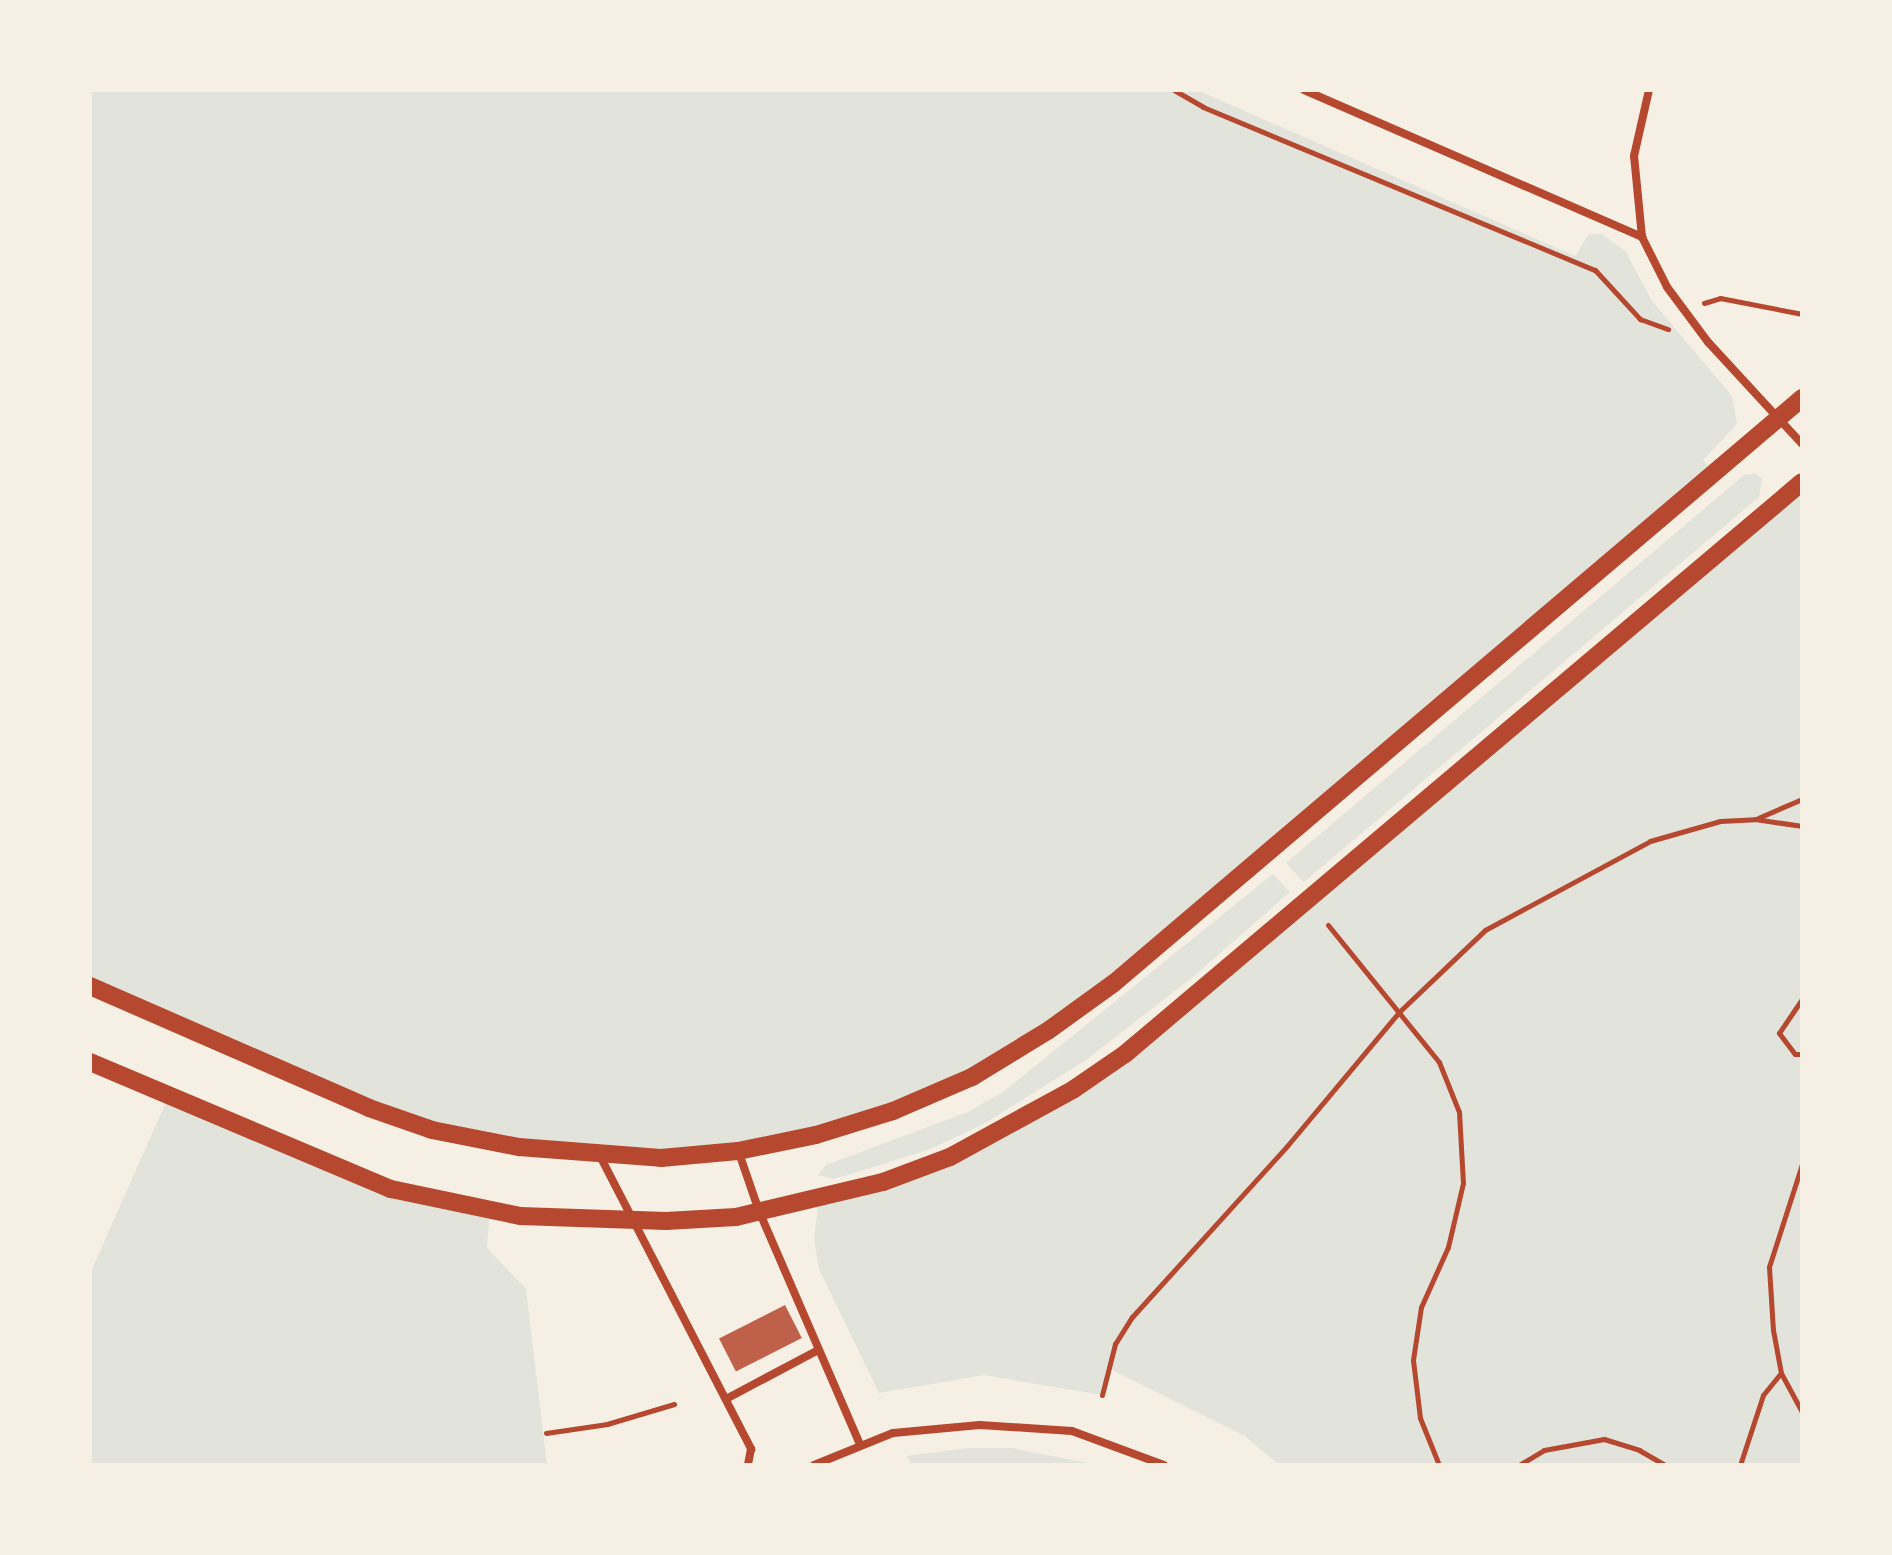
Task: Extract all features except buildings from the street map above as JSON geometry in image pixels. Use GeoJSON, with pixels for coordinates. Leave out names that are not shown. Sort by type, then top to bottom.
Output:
{"type":"FeatureCollection","features":[{"type":"Feature","properties":{"kind":"street"},"geometry":{"type":"LineString","coordinates":[[90,986],[368,1108],[432,1130],[519,1147],[661,1158],[738,1150],[816,1135],[892,1111],[972,1078],[1050,1030],[1142,959],[1802,398]]}},
{"type":"Feature","properties":{"kind":"street"},"geometry":{"type":"LineString","coordinates":[[90,1062],[391,1189],[520,1216],[636,1220],[736,1217],[882,1182],[950,1157],[1074,1089],[1112,1063],[1188,1004],[1802,482]]}},
{"type":"Feature","properties":{"kind":"lane"},"geometry":{"type":"LineString","coordinates":[[1304,90],[1642,238]]}},
{"type":"Feature","properties":{"kind":"lane"},"geometry":{"type":"LineString","coordinates":[[1649,90],[1634,156],[1642,238],[1667,288],[1776,420],[1802,444]]}},
{"type":"Feature","properties":{"kind":"lane"},"geometry":{"type":"LineString","coordinates":[[738,1150],[759,1211],[860,1444]]}},
{"type":"Feature","properties":{"kind":"lane"},"geometry":{"type":"LineString","coordinates":[[600,1156],[751,1449],[748,1465]]}},
{"type":"Feature","properties":{"kind":"lane"},"geometry":{"type":"LineString","coordinates":[[726,1399],[818,1350]]}},
{"type":"Feature","properties":{"kind":"lane"},"geometry":{"type":"LineString","coordinates":[[814,1465],[893,1433],[980,1425],[1072,1431],[1164,1465]]}},
{"type":"Feature","properties":{"kind":"path"},"geometry":{"type":"LineString","coordinates":[[1174,90],[1203,108],[1595,270],[1640,319],[1668,328]]}},
{"type":"Feature","properties":{"kind":"path"},"geometry":{"type":"LineString","coordinates":[[1704,303],[1720,298],[1802,314]]}},
{"type":"Feature","properties":{"kind":"path"},"geometry":{"type":"LineString","coordinates":[[1755,819],[1802,799]]}},
{"type":"Feature","properties":{"kind":"path"},"geometry":{"type":"LineString","coordinates":[[1102,1394],[1116,1344],[1132,1317],[1287,1146],[1399,1012],[1485,930],[1650,841],[1720,822],[1755,819],[1802,826]]}},
{"type":"Feature","properties":{"kind":"path"},"geometry":{"type":"LineString","coordinates":[[1328,925],[1439,1062],[1459,1112],[1463,1183],[1448,1248],[1421,1306],[1413,1360],[1420,1418],[1439,1465]]}},
{"type":"Feature","properties":{"kind":"path"},"geometry":{"type":"LineString","coordinates":[[1802,999],[1779,1034],[1795,1054],[1802,1054]]}},
{"type":"Feature","properties":{"kind":"path"},"geometry":{"type":"LineString","coordinates":[[1802,1164],[1769,1266],[1772,1330],[1781,1373],[1802,1412]]}},
{"type":"Feature","properties":{"kind":"path"},"geometry":{"type":"LineString","coordinates":[[1740,1465],[1763,1396],[1781,1373]]}},
{"type":"Feature","properties":{"kind":"path"},"geometry":{"type":"LineString","coordinates":[[546,1433],[607,1424],[674,1404]]}},
{"type":"Feature","properties":{"kind":"path"},"geometry":{"type":"LineString","coordinates":[[1519,1465],[1544,1450],[1604,1439],[1639,1450],[1665,1465]]}},
{"type":"Feature","properties":{"kind":"shaded area"},"geometry":{"type":"Polygon","coordinates":[[[90,90],[1197,90],[1575,256],[1589,234],[1602,234],[1626,252],[1652,301],[1732,396],[1737,424],[1703,460],[1714,473],[1049,1030],[893,1111],[661,1158],[432,1130],[90,986],[90,90]]]}},
{"type":"Feature","properties":{"kind":"shaded area"},"geometry":{"type":"Polygon","coordinates":[[[1755,473],[1762,478],[1759,497],[1304,882],[1286,863],[1744,475],[1755,473]]]}},
{"type":"Feature","properties":{"kind":"shaded area"},"geometry":{"type":"Polygon","coordinates":[[[1802,482],[1802,1465],[1279,1465],[1245,1436],[1110,1369],[1102,1395],[984,1375],[879,1393],[819,1269],[814,1239],[819,1198],[883,1182],[1074,1089],[1802,482]]]}},
{"type":"Feature","properties":{"kind":"shaded area"},"geometry":{"type":"Polygon","coordinates":[[[1273,874],[1290,892],[1194,976],[1086,1060],[982,1125],[928,1150],[834,1179],[818,1175],[826,1165],[968,1112],[1003,1092],[1273,874]]]}},
{"type":"Feature","properties":{"kind":"shaded area"},"geometry":{"type":"Polygon","coordinates":[[[169,1095],[331,1167],[490,1211],[487,1248],[526,1289],[547,1465],[90,1465],[90,1274],[169,1095]]]}},
{"type":"Feature","properties":{"kind":"shaded area"},"geometry":{"type":"Polygon","coordinates":[[[968,1448],[1011,1448],[1099,1465],[912,1465],[907,1456],[968,1448]]]}}]}
